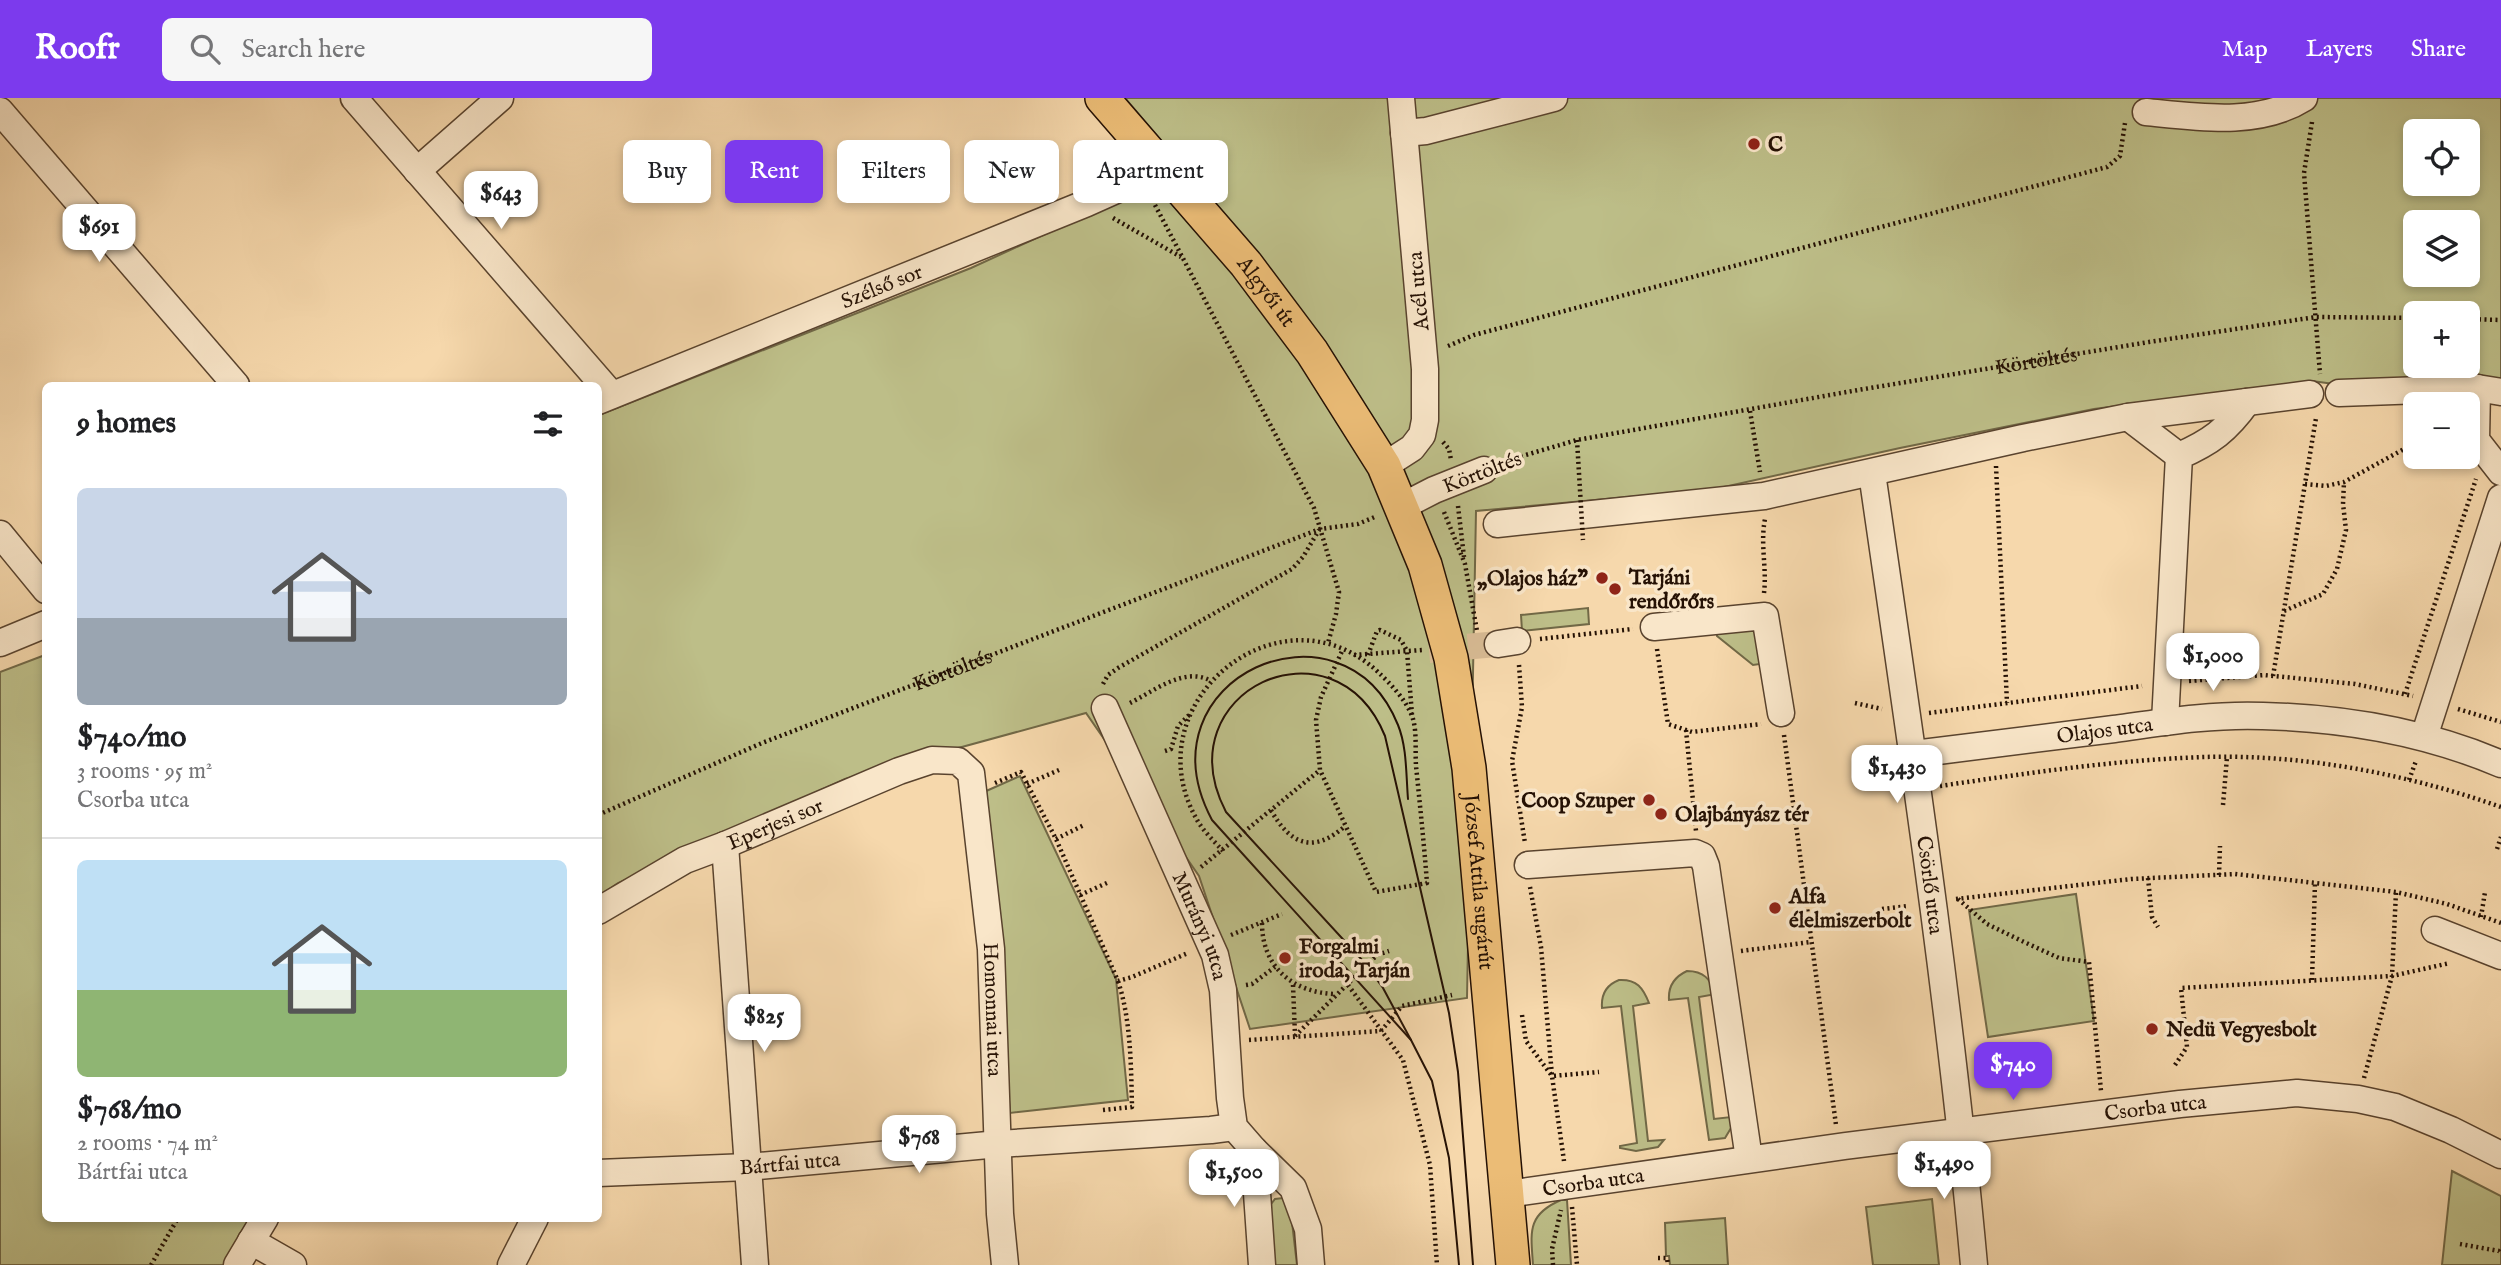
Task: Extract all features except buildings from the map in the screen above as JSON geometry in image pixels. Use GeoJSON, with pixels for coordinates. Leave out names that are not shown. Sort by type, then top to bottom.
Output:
{"type":"FeatureCollection","features":[{"type":"Feature","properties":{"kind":"main road","name":"Algyői út"},"geometry":{"type":"LineString","coordinates":[[1102,98],[1130,140]]}},
{"type":"Feature","properties":{"kind":"main road","name":"Algyői út"},"geometry":{"type":"LineString","coordinates":[[1182,203],[1246,264],[1318,362],[1384,466],[1401,507]]}},
{"type":"Feature","properties":{"kind":"main road","name":"József Attila sugárút"},"geometry":{"type":"LineString","coordinates":[[1401,507],[1425,565],[1435,598],[1459,699],[1469,768],[1513,1265]]}},
{"type":"Feature","properties":{"kind":"street"},"geometry":{"type":"LineString","coordinates":[[354,98],[592,382]]}},
{"type":"Feature","properties":{"kind":"street"},"geometry":{"type":"LineString","coordinates":[[417,171],[500,98]]}},
{"type":"Feature","properties":{"kind":"street","name":"Acél utca"},"geometry":{"type":"LineString","coordinates":[[1384,466],[1412,448],[1422,435],[1425,420],[1424,355],[1401,98]]}},
{"type":"Feature","properties":{"kind":"street"},"geometry":{"type":"LineString","coordinates":[[1404,133],[1426,131],[1549,99]]}},
{"type":"Feature","properties":{"kind":"street"},"geometry":{"type":"LineString","coordinates":[[2146,111],[2195,117],[2247,117],[2309,104]]}},
{"type":"Feature","properties":{"kind":"street"},"geometry":{"type":"LineString","coordinates":[[0,111],[233,382]]}},
{"type":"Feature","properties":{"kind":"street","name":"Szélső sor"},"geometry":{"type":"LineString","coordinates":[[605,398],[1087,203]]}},
{"type":"Feature","properties":{"kind":"street"},"geometry":{"type":"LineString","coordinates":[[1497,524],[1764,496],[2128,417],[2322,394],[2489,390],[2476,440],[2493,462]]}},
{"type":"Feature","properties":{"kind":"street"},"geometry":{"type":"LineString","coordinates":[[2179,456],[2210,442],[2234,421],[2247,402]]}},
{"type":"Feature","properties":{"kind":"street"},"geometry":{"type":"LineString","coordinates":[[2128,417],[2179,456]]}},
{"type":"Feature","properties":{"kind":"street"},"geometry":{"type":"LineString","coordinates":[[2165,722],[2179,456]]}},
{"type":"Feature","properties":{"kind":"street","name":"Körtöltés"},"geometry":{"type":"LineString","coordinates":[[1401,507],[1484,470]]}},
{"type":"Feature","properties":{"kind":"street","name":"Csörlő utca"},"geometry":{"type":"LineString","coordinates":[[1872,473],[1922,753],[1974,1265]]}},
{"type":"Feature","properties":{"kind":"street"},"geometry":{"type":"LineString","coordinates":[[2424,737],[2501,498]]}},
{"type":"Feature","properties":{"kind":"street"},"geometry":{"type":"LineString","coordinates":[[0,534],[42,585]]}},
{"type":"Feature","properties":{"kind":"street"},"geometry":{"type":"LineString","coordinates":[[1654,627],[1765,616],[1782,717]]}},
{"type":"Feature","properties":{"kind":"street"},"geometry":{"type":"LineString","coordinates":[[0,643],[42,626]]}},
{"type":"Feature","properties":{"kind":"street","name":"Murányi utca"},"geometry":{"type":"LineString","coordinates":[[1106,711],[1210,943],[1223,990],[1234,1126]]}},
{"type":"Feature","properties":{"kind":"street","name":"Olajos utca"},"geometry":{"type":"LineString","coordinates":[[1922,753],[2203,717],[2263,716],[2362,725],[2424,737],[2501,764]]}},
{"type":"Feature","properties":{"kind":"street","name":"Eperjesi sor"},"geometry":{"type":"LineString","coordinates":[[602,909],[685,860],[899,771],[932,760],[958,761]]}},
{"type":"Feature","properties":{"kind":"street","name":"Homonnai utca"},"geometry":{"type":"LineString","coordinates":[[958,761],[971,773],[991,949],[1000,1214],[1005,1265]]}},
{"type":"Feature","properties":{"kind":"street"},"geometry":{"type":"LineString","coordinates":[[725,845],[755,1265]]}},
{"type":"Feature","properties":{"kind":"street"},"geometry":{"type":"LineString","coordinates":[[1528,865],[1695,853],[1702,856],[1706,866],[1749,1159]]}},
{"type":"Feature","properties":{"kind":"street"},"geometry":{"type":"LineString","coordinates":[[2435,930],[2492,953]]}},
{"type":"Feature","properties":{"kind":"street","name":"Csorba utca"},"geometry":{"type":"LineString","coordinates":[[1508,1194],[1749,1159],[2180,1104],[2297,1093],[2358,1099],[2395,1107],[2451,1130],[2501,1155]]}},
{"type":"Feature","properties":{"kind":"street"},"geometry":{"type":"LineString","coordinates":[[1234,1126],[1293,1188],[1308,1229],[1311,1265]]}},
{"type":"Feature","properties":{"kind":"street","name":"Bártfai utca"},"geometry":{"type":"LineString","coordinates":[[602,1173],[748,1167],[1234,1126]]}},
{"type":"Feature","properties":{"kind":"street"},"geometry":{"type":"LineString","coordinates":[[1254,1150],[1262,1265]]}},
{"type":"Feature","properties":{"kind":"street"},"geometry":{"type":"LineString","coordinates":[[237,1265],[263,1222]]}},
{"type":"Feature","properties":{"kind":"street"},"geometry":{"type":"LineString","coordinates":[[511,1265],[533,1222]]}},
{"type":"Feature","properties":{"kind":"street"},"geometry":{"type":"LineString","coordinates":[[251,1241],[293,1265]]}},
{"type":"Feature","properties":{"kind":"path"},"geometry":{"type":"LineString","coordinates":[[2273,676],[2322,394],[2304,173],[2309,104]]}},
{"type":"Feature","properties":{"kind":"path"},"geometry":{"type":"LineString","coordinates":[[1424,355],[1474,335],[2107,167],[2120,156],[2124,125],[2130,116],[2146,111]]}},
{"type":"Feature","properties":{"kind":"path"},"geometry":{"type":"LineString","coordinates":[[1087,203],[1182,258]]}},
{"type":"Feature","properties":{"kind":"path"},"geometry":{"type":"LineString","coordinates":[[1162,203],[1182,258],[1314,508],[1339,592],[1328,643]]}},
{"type":"Feature","properties":{"kind":"path","name":"Körtöltés"},"geometry":{"type":"LineString","coordinates":[[1484,470],[1508,459],[1577,440],[1871,388],[2316,317],[2403,318]]}},
{"type":"Feature","properties":{"kind":"path"},"geometry":{"type":"LineString","coordinates":[[2480,319],[2501,320]]}},
{"type":"Feature","properties":{"kind":"path"},"geometry":{"type":"LineString","coordinates":[[1750,411],[1766,514],[1762,536],[1766,577],[1763,592],[1765,616]]}},
{"type":"Feature","properties":{"kind":"path"},"geometry":{"type":"LineString","coordinates":[[1577,440],[1583,540]]}},
{"type":"Feature","properties":{"kind":"path"},"geometry":{"type":"LineString","coordinates":[[1995,444],[2007,703]]}},
{"type":"Feature","properties":{"kind":"path"},"geometry":{"type":"LineString","coordinates":[[2305,484],[2326,486],[2344,482],[2403,450]]}},
{"type":"Feature","properties":{"kind":"path"},"geometry":{"type":"LineString","coordinates":[[2405,694],[2493,462]]}},
{"type":"Feature","properties":{"kind":"path"},"geometry":{"type":"LineString","coordinates":[[2284,611],[2323,594],[2337,569],[2346,530],[2344,482]]}},
{"type":"Feature","properties":{"kind":"path","name":"Körtöltés"},"geometry":{"type":"LineString","coordinates":[[602,813],[762,743],[1320,529],[1358,524],[1401,507]]}},
{"type":"Feature","properties":{"kind":"path"},"geometry":{"type":"LineString","coordinates":[[1211,681],[1202,676],[1185,675],[1106,711],[1100,694],[1108,675],[1292,569],[1303,557],[1320,529]]}},
{"type":"Feature","properties":{"kind":"path"},"geometry":{"type":"LineString","coordinates":[[1508,643],[1654,627],[1668,724],[1692,732],[1782,717],[1836,1126]]}},
{"type":"Feature","properties":{"kind":"path"},"geometry":{"type":"LineString","coordinates":[[1343,649],[1321,696],[1316,720],[1320,770],[1376,892],[1427,883],[1407,651],[1401,640],[1377,631],[1368,655]]}},
{"type":"Feature","properties":{"kind":"path"},"geometry":{"type":"LineString","coordinates":[[1166,751],[1171,749],[1178,726],[1211,681],[1230,663],[1253,650],[1271,644],[1300,640],[1328,643],[1369,664],[1385,679],[1413,718]]}},
{"type":"Feature","properties":{"kind":"path"},"geometry":{"type":"LineString","coordinates":[[1353,655],[1429,650]]}},
{"type":"Feature","properties":{"kind":"path"},"geometry":{"type":"LineString","coordinates":[[1189,714],[1181,753],[1183,783],[1197,821],[1223,851]]}},
{"type":"Feature","properties":{"kind":"path"},"geometry":{"type":"LineString","coordinates":[[1686,730],[1697,823],[1695,853]]}},
{"type":"Feature","properties":{"kind":"path"},"geometry":{"type":"LineString","coordinates":[[1922,753],[1936,787],[2080,766],[2227,757],[2317,764],[2381,773],[2501,807]]}},
{"type":"Feature","properties":{"kind":"path"},"geometry":{"type":"LineString","coordinates":[[2224,804],[2227,757]]}},
{"type":"Feature","properties":{"kind":"path"},"geometry":{"type":"LineString","coordinates":[[1027,784],[1059,770]]}},
{"type":"Feature","properties":{"kind":"path"},"geometry":{"type":"LineString","coordinates":[[1204,864],[1320,770]]}},
{"type":"Feature","properties":{"kind":"path"},"geometry":{"type":"LineString","coordinates":[[974,792],[1021,772],[1056,838],[1118,981],[1125,1012],[1132,1107],[1091,1111]]}},
{"type":"Feature","properties":{"kind":"path"},"geometry":{"type":"LineString","coordinates":[[1271,810],[1287,834],[1299,841],[1315,844],[1330,839],[1345,826]]}},
{"type":"Feature","properties":{"kind":"path"},"geometry":{"type":"LineString","coordinates":[[1056,838],[1084,825]]}},
{"type":"Feature","properties":{"kind":"path"},"geometry":{"type":"LineString","coordinates":[[2497,849],[2501,837]]}},
{"type":"Feature","properties":{"kind":"path"},"geometry":{"type":"LineString","coordinates":[[2219,875],[2220,846]]}},
{"type":"Feature","properties":{"kind":"path"},"geometry":{"type":"LineString","coordinates":[[1948,900],[2148,878],[2235,874],[2396,892],[2447,904],[2501,923]]}},
{"type":"Feature","properties":{"kind":"path"},"geometry":{"type":"LineString","coordinates":[[2148,878],[2152,917],[2158,927]]}},
{"type":"Feature","properties":{"kind":"path"},"geometry":{"type":"LineString","coordinates":[[1080,895],[1109,882]]}},
{"type":"Feature","properties":{"kind":"path"},"geometry":{"type":"LineString","coordinates":[[2312,980],[2315,883]]}},
{"type":"Feature","properties":{"kind":"path"},"geometry":{"type":"LineString","coordinates":[[2358,1099],[2392,976],[2396,892]]}},
{"type":"Feature","properties":{"kind":"path"},"geometry":{"type":"LineString","coordinates":[[2482,916],[2484,892]]}},
{"type":"Feature","properties":{"kind":"path"},"geometry":{"type":"LineString","coordinates":[[1958,899],[1987,924],[2022,941],[2059,957],[2089,962],[2101,1092]]}},
{"type":"Feature","properties":{"kind":"path"},"geometry":{"type":"LineString","coordinates":[[1118,981],[1282,914]]}},
{"type":"Feature","properties":{"kind":"path"},"geometry":{"type":"LineString","coordinates":[[1808,920],[1838,915]]}},
{"type":"Feature","properties":{"kind":"path"},"geometry":{"type":"LineString","coordinates":[[1262,923],[1264,946],[1275,967],[1293,984],[1309,991],[1336,994]]}},
{"type":"Feature","properties":{"kind":"path"},"geometry":{"type":"LineString","coordinates":[[1719,953],[1811,942]]}},
{"type":"Feature","properties":{"kind":"path"},"geometry":{"type":"LineString","coordinates":[[1295,1036],[1377,955],[1389,951]]}},
{"type":"Feature","properties":{"kind":"path"},"geometry":{"type":"LineString","coordinates":[[2175,1065],[2188,1047],[2181,988],[2392,976],[2442,967],[2492,953]]}},
{"type":"Feature","properties":{"kind":"path"},"geometry":{"type":"LineString","coordinates":[[1252,984],[1275,967]]}},
{"type":"Feature","properties":{"kind":"path"},"geometry":{"type":"LineString","coordinates":[[1293,984],[1295,1036]]}},
{"type":"Feature","properties":{"kind":"path"},"geometry":{"type":"LineString","coordinates":[[1348,985],[1403,1060],[1430,1165],[1437,1265]]}},
{"type":"Feature","properties":{"kind":"path"},"geometry":{"type":"LineString","coordinates":[[1228,1041],[1381,1031],[1402,1006],[1452,995]]}},
{"type":"Feature","properties":{"kind":"path"},"geometry":{"type":"LineString","coordinates":[[1520,1005],[1526,1041],[1552,1076],[1573,1217],[1577,1265]]}},
{"type":"Feature","properties":{"kind":"path"},"geometry":{"type":"LineString","coordinates":[[1552,1076],[1599,1072]]}},
{"type":"Feature","properties":{"kind":"path"},"geometry":{"type":"LineString","coordinates":[[1553,1265],[1552,1249],[1568,1185]]}},
{"type":"Feature","properties":{"kind":"path"},"geometry":{"type":"LineString","coordinates":[[151,1265],[176,1222]]}},
{"type":"Feature","properties":{"kind":"path"},"geometry":{"type":"LineString","coordinates":[[2460,1244],[2488,1247],[2499,1251],[2501,1255]]}},
{"type":"Feature","properties":{"kind":"path"},"geometry":{"type":"LineString","coordinates":[[1658,1258],[1667,1258],[1668,1265]]}},
{"type":"Feature","properties":{"kind":"green space"},"geometry":{"type":"Polygon","coordinates":[[[1125,98],[2501,98],[2501,382],[2334,384],[2312,381],[2094,409],[1715,489],[1476,511],[1467,998],[1250,1029],[1199,876],[1086,713],[845,779],[618,883],[602,894],[602,414],[971,268],[1091,213],[1106,203],[1228,203],[1228,140],[1161,140],[1125,98]]]}},
{"type":"Feature","properties":{"kind":"green space"},"geometry":{"type":"Polygon","coordinates":[[[1588,608],[1589,624],[1522,631],[1521,615],[1588,608]]]}},
{"type":"Feature","properties":{"kind":"green space"},"geometry":{"type":"Polygon","coordinates":[[[1756,625],[1760,664],[1753,665],[1717,636],[1717,629],[1756,625]]]}},
{"type":"Feature","properties":{"kind":"green space"},"geometry":{"type":"Polygon","coordinates":[[[42,656],[42,1222],[255,1222],[228,1265],[0,1265],[0,672],[42,656]]]}},
{"type":"Feature","properties":{"kind":"green space"},"geometry":{"type":"Polygon","coordinates":[[[1020,776],[1116,979],[1128,1100],[1010,1113],[984,792],[1020,776]]]}},
{"type":"Feature","properties":{"kind":"green space"},"geometry":{"type":"Polygon","coordinates":[[[2076,894],[2094,1021],[1988,1037],[1969,910],[2076,894]]]}},
{"type":"Feature","properties":{"kind":"green space"},"geometry":{"type":"Polygon","coordinates":[[[1687,971],[1698,972],[1706,977],[1716,994],[1699,997],[1714,1119],[1731,1117],[1731,1128],[1725,1138],[1709,1140],[1688,998],[1669,1000],[1673,982],[1687,971]]]}},
{"type":"Feature","properties":{"kind":"green space"},"geometry":{"type":"Polygon","coordinates":[[[1619,980],[1630,981],[1638,986],[1649,1003],[1633,1006],[1648,1141],[1664,1140],[1658,1147],[1636,1151],[1620,1148],[1637,1143],[1621,1006],[1602,1008],[1605,991],[1619,980]]]}},
{"type":"Feature","properties":{"kind":"green space"},"geometry":{"type":"Polygon","coordinates":[[[2452,1171],[2501,1196],[2501,1265],[2442,1265],[2452,1171]]]}},
{"type":"Feature","properties":{"kind":"green space"},"geometry":{"type":"Polygon","coordinates":[[[1283,1198],[1290,1205],[1297,1265],[1272,1265],[1268,1208],[1275,1199],[1283,1198]]]}},
{"type":"Feature","properties":{"kind":"green space"},"geometry":{"type":"Polygon","coordinates":[[[1932,1199],[1939,1265],[1873,1265],[1866,1207],[1932,1199]]]}},
{"type":"Feature","properties":{"kind":"green space"},"geometry":{"type":"Polygon","coordinates":[[[1561,1200],[1567,1200],[1571,1265],[1533,1265],[1532,1234],[1536,1219],[1561,1200]]]}},
{"type":"Feature","properties":{"kind":"green space"},"geometry":{"type":"Polygon","coordinates":[[[1725,1218],[1728,1265],[1670,1265],[1669,1256],[1666,1256],[1665,1223],[1725,1218]]]}},
{"type":"Feature","properties":{"kind":"tunnel"},"geometry":{"type":"LineString","coordinates":[[1429,650],[1498,644]]}},
{"type":"Feature","properties":{"kind":"tram line"},"geometry":{"type":"LineString","coordinates":[[1408,799],[1405,752],[1398,725],[1371,684],[1335,662],[1295,657],[1256,667],[1223,691],[1201,726],[1196,769],[1212,820],[1411,1040],[1432,1081],[1449,1158],[1459,1265]]}},
{"type":"Feature","properties":{"kind":"tram line"},"geometry":{"type":"LineString","coordinates":[[1411,1040],[1383,988],[1363,961],[1226,812],[1213,769],[1217,732],[1235,702],[1263,682],[1296,674],[1330,679],[1361,699],[1385,736],[1449,1013],[1458,1072],[1473,1265]]}},
{"type":"Feature","properties":{"kind":"place","name":"C"},"geometry":{"type":"Point","coordinates":[1754,144]}},
{"type":"Feature","properties":{"kind":"place","name":"„Olajos ház”"},"geometry":{"type":"Point","coordinates":[1602,578]}},
{"type":"Feature","properties":{"kind":"place","name":"Tarjáni rendőrőrs"},"geometry":{"type":"Point","coordinates":[1615,589]}},
{"type":"Feature","properties":{"kind":"place","name":"Coop Szuper"},"geometry":{"type":"Point","coordinates":[1649,800]}},
{"type":"Feature","properties":{"kind":"place","name":"Olajbányász tér"},"geometry":{"type":"Point","coordinates":[1661,814]}},
{"type":"Feature","properties":{"kind":"place","name":"Alfa élelmiszerbolt"},"geometry":{"type":"Point","coordinates":[1775,908]}},
{"type":"Feature","properties":{"kind":"place","name":"Forgalmi iroda, Tarján"},"geometry":{"type":"Point","coordinates":[1285,958]}},
{"type":"Feature","properties":{"kind":"place","name":"Nedü Vegyesbolt"},"geometry":{"type":"Point","coordinates":[2152,1029]}}]}
